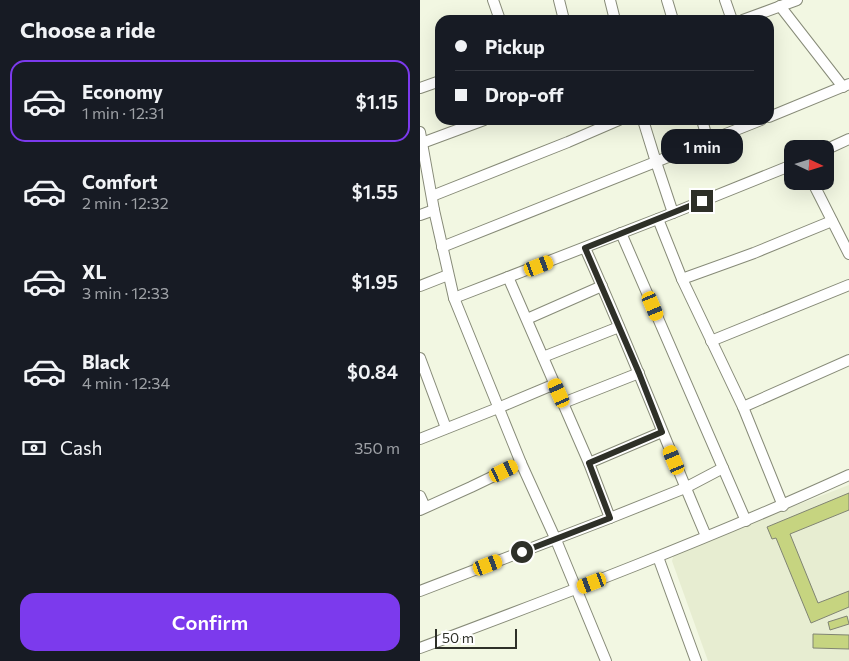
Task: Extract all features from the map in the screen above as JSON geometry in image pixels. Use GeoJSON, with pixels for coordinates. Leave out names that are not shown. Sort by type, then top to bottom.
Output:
{"type":"FeatureCollection","features":[{"type":"Feature","properties":{"kind":"street"},"geometry":{"type":"LineString","coordinates":[[493,0],[498,15]]}},
{"type":"Feature","properties":{"kind":"street"},"geometry":{"type":"LineString","coordinates":[[559,0],[563,15]]}},
{"type":"Feature","properties":{"kind":"street"},"geometry":{"type":"LineString","coordinates":[[610,0],[613,15]]}},
{"type":"Feature","properties":{"kind":"street"},"geometry":{"type":"LineString","coordinates":[[667,0],[672,15]]}},
{"type":"Feature","properties":{"kind":"street"},"geometry":{"type":"LineString","coordinates":[[725,0],[730,15]]}},
{"type":"Feature","properties":{"kind":"street"},"geometry":{"type":"LineString","coordinates":[[756,15],[797,0]]}},
{"type":"Feature","properties":{"kind":"street"},"geometry":{"type":"LineString","coordinates":[[774,115],[846,85],[780,6]]}},
{"type":"Feature","properties":{"kind":"street"},"geometry":{"type":"LineString","coordinates":[[420,88],[435,83]]}},
{"type":"Feature","properties":{"kind":"street"},"geometry":{"type":"LineString","coordinates":[[422,143],[471,125]]}},
{"type":"Feature","properties":{"kind":"street"},"geometry":{"type":"LineString","coordinates":[[432,196],[607,125]]}},
{"type":"Feature","properties":{"kind":"street"},"geometry":{"type":"LineString","coordinates":[[645,125],[674,213]]}},
{"type":"Feature","properties":{"kind":"street"},"geometry":{"type":"LineString","coordinates":[[703,125],[708,141]]}},
{"type":"Feature","properties":{"kind":"street"},"geometry":{"type":"LineString","coordinates":[[442,247],[748,125]]}},
{"type":"Feature","properties":{"kind":"street"},"geometry":{"type":"LineString","coordinates":[[420,132],[434,210],[454,298],[521,463],[556,540],[575,590],[606,661]]}},
{"type":"Feature","properties":{"kind":"street"},"geometry":{"type":"LineString","coordinates":[[834,146],[849,139]]}},
{"type":"Feature","properties":{"kind":"street"},"geometry":{"type":"LineString","coordinates":[[454,298],[784,168]]}},
{"type":"Feature","properties":{"kind":"street"},"geometry":{"type":"LineString","coordinates":[[816,190],[849,254]]}},
{"type":"Feature","properties":{"kind":"street"},"geometry":{"type":"LineString","coordinates":[[420,215],[434,210]]}},
{"type":"Feature","properties":{"kind":"street"},"geometry":{"type":"LineString","coordinates":[[658,219],[682,279],[743,407],[783,506]]}},
{"type":"Feature","properties":{"kind":"street"},"geometry":{"type":"LineString","coordinates":[[682,279],[754,253],[832,221]]}},
{"type":"Feature","properties":{"kind":"street"},"geometry":{"type":"LineString","coordinates":[[621,233],[746,521]]}},
{"type":"Feature","properties":{"kind":"street"},"geometry":{"type":"LineString","coordinates":[[585,248],[706,536]]}},
{"type":"Feature","properties":{"kind":"street"},"geometry":{"type":"LineString","coordinates":[[420,286],[448,275]]}},
{"type":"Feature","properties":{"kind":"street"},"geometry":{"type":"LineString","coordinates":[[508,278],[589,463],[610,518]]}},
{"type":"Feature","properties":{"kind":"street"},"geometry":{"type":"LineString","coordinates":[[711,341],[849,285]]}},
{"type":"Feature","properties":{"kind":"street"},"geometry":{"type":"LineString","coordinates":[[527,319],[602,286]]}},
{"type":"Feature","properties":{"kind":"street"},"geometry":{"type":"LineString","coordinates":[[543,357],[619,327]]}},
{"type":"Feature","properties":{"kind":"street"},"geometry":{"type":"LineString","coordinates":[[420,358],[446,428]]}},
{"type":"Feature","properties":{"kind":"street"},"geometry":{"type":"LineString","coordinates":[[743,407],[849,360]]}},
{"type":"Feature","properties":{"kind":"street"},"geometry":{"type":"LineString","coordinates":[[563,403],[639,373]]}},
{"type":"Feature","properties":{"kind":"street"},"geometry":{"type":"LineString","coordinates":[[420,439],[555,384]]}},
{"type":"Feature","properties":{"kind":"street"},"geometry":{"type":"LineString","coordinates":[[589,463],[662,432]]}},
{"type":"Feature","properties":{"kind":"street"},"geometry":{"type":"LineString","coordinates":[[420,496],[423,508],[521,463]]}},
{"type":"Feature","properties":{"kind":"street"},"geometry":{"type":"LineString","coordinates":[[420,591],[556,540],[686,488],[723,468]]}},
{"type":"Feature","properties":{"kind":"street"},"geometry":{"type":"LineString","coordinates":[[420,648],[658,557],[783,506],[849,475]]}},
{"type":"Feature","properties":{"kind":"street"},"geometry":{"type":"LineString","coordinates":[[658,557],[695,661]]}},
{"type":"Feature","properties":{"kind":"shaded area"},"geometry":{"type":"Polygon","coordinates":[[[849,485],[849,661],[708,661],[672,561],[674,554],[680,550],[849,485]]]}},
{"type":"Feature","properties":{"kind":"building"},"geometry":{"type":"Polygon","coordinates":[[[849,493],[849,510],[790,534],[818,603],[849,591],[849,607],[811,623],[776,538],[772,539],[767,527],[849,493]]]}},
{"type":"Feature","properties":{"kind":"building"},"geometry":{"type":"Polygon","coordinates":[[[847,616],[849,624],[830,630],[828,622],[847,616]]]}},
{"type":"Feature","properties":{"kind":"building"},"geometry":{"type":"Polygon","coordinates":[[[813,634],[849,635],[849,649],[813,648],[813,634]]]}},
{"type":"Feature","properties":{"kind":"route"},"geometry":{"type":"LineString","coordinates":[[522,552],[610,518],[589,463],[662,432],[639,373],[585,248],[702,201]]}}]}
